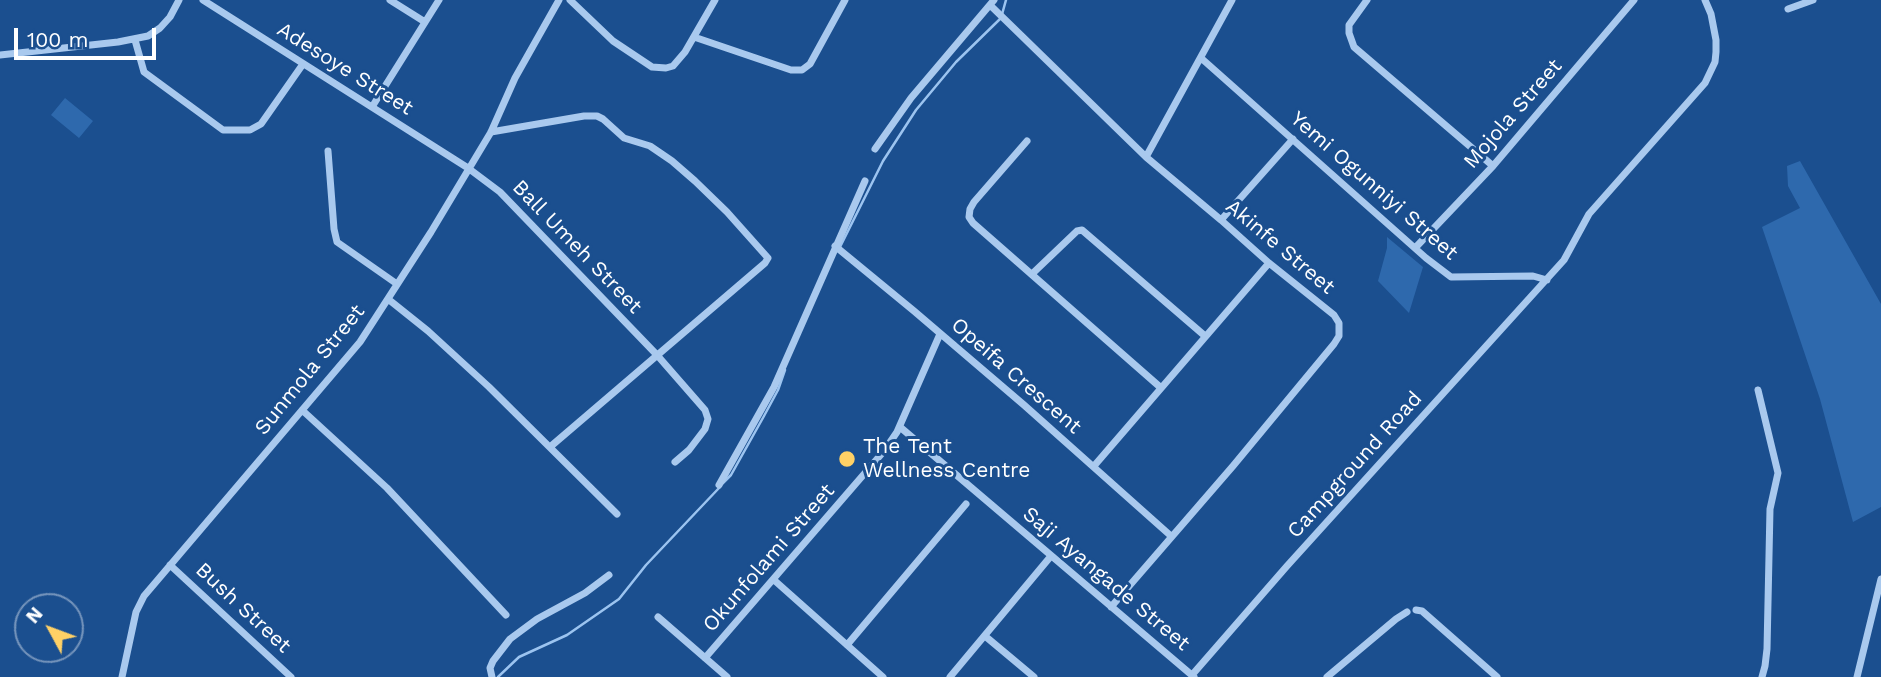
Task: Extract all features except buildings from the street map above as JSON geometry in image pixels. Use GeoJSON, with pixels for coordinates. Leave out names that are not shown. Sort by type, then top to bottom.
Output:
{"type":"FeatureCollection","features":[{"type":"Feature","properties":{"kind":"street"},"geometry":{"type":"LineString","coordinates":[[0,55],[135,40],[160,28],[179,0]]}},
{"type":"Feature","properties":{"kind":"street","name":"Adesoye Street"},"geometry":{"type":"LineString","coordinates":[[203,0],[468,168]]}},
{"type":"Feature","properties":{"kind":"street"},"geometry":{"type":"LineString","coordinates":[[390,0],[425,22]]}},
{"type":"Feature","properties":{"kind":"street"},"geometry":{"type":"LineString","coordinates":[[372,107],[439,0]]}},
{"type":"Feature","properties":{"kind":"street","name":"Sunmola Street"},"geometry":{"type":"LineString","coordinates":[[122,677],[136,612],[144,596],[360,342],[438,221],[491,132],[514,78],[559,0]]}},
{"type":"Feature","properties":{"kind":"street"},"geometry":{"type":"LineString","coordinates":[[570,0],[613,41],[652,67],[666,68],[673,66],[685,52],[715,0]]}},
{"type":"Feature","properties":{"kind":"street"},"geometry":{"type":"LineString","coordinates":[[694,37],[791,70],[802,70],[810,64],[845,0]]}},
{"type":"Feature","properties":{"kind":"street"},"geometry":{"type":"LineString","coordinates":[[1146,157],[1231,0]]}},
{"type":"Feature","properties":{"kind":"street"},"geometry":{"type":"LineString","coordinates":[[1367,0],[1349,25],[1354,47],[1493,166]]}},
{"type":"Feature","properties":{"kind":"street","name":"Mojola Street"},"geometry":{"type":"LineString","coordinates":[[1416,247],[1493,166],[1634,0]]}},
{"type":"Feature","properties":{"kind":"street","name":"Campground Road"},"geometry":{"type":"LineString","coordinates":[[1193,676],[1287,566],[1547,280],[1564,260],[1589,214],[1600,200],[1705,83],[1716,52],[1716,40],[1705,0]]}},
{"type":"Feature","properties":{"kind":"street"},"geometry":{"type":"LineString","coordinates":[[1788,9],[1813,0]]}},
{"type":"Feature","properties":{"kind":"street"},"geometry":{"type":"LineString","coordinates":[[875,149],[911,98],[994,5]]}},
{"type":"Feature","properties":{"kind":"street","name":"Akinfe Street"},"geometry":{"type":"LineString","coordinates":[[994,5],[1146,157],[1339,323],[1339,336],[1334,344],[1111,607]]}},
{"type":"Feature","properties":{"kind":"street"},"geometry":{"type":"LineString","coordinates":[[135,40],[144,72],[223,130],[250,130],[261,124],[303,64]]}},
{"type":"Feature","properties":{"kind":"street","name":"Yemi Ogunniyi Street"},"geometry":{"type":"LineString","coordinates":[[1201,58],[1426,258],[1451,277],[1533,276],[1547,280]]}},
{"type":"Feature","properties":{"kind":"street"},"geometry":{"type":"LineString","coordinates":[[491,132],[597,116],[624,138],[650,146],[672,161],[703,188],[767,255],[768,261],[550,447]]}},
{"type":"Feature","properties":{"kind":"street"},"geometry":{"type":"LineString","coordinates":[[1221,220],[1293,139]]}},
{"type":"Feature","properties":{"kind":"street"},"geometry":{"type":"LineString","coordinates":[[1027,141],[974,202],[969,217],[1160,387]]}},
{"type":"Feature","properties":{"kind":"street"},"geometry":{"type":"LineString","coordinates":[[328,151],[337,242],[397,284]]}},
{"type":"Feature","properties":{"kind":"street","name":"Ball Umeh Street"},"geometry":{"type":"LineString","coordinates":[[468,168],[500,192],[657,355],[705,410],[708,419],[705,429],[689,450],[675,462]]}},
{"type":"Feature","properties":{"kind":"street"},"geometry":{"type":"LineString","coordinates":[[719,485],[774,387],[838,249],[864,181]]}},
{"type":"Feature","properties":{"kind":"street"},"geometry":{"type":"LineString","coordinates":[[1032,274],[1077,231],[1082,230],[1205,336]]}},
{"type":"Feature","properties":{"kind":"street","name":"Opeifa Crescent"},"geometry":{"type":"LineString","coordinates":[[838,249],[1094,466],[1171,536]]}},
{"type":"Feature","properties":{"kind":"street"},"geometry":{"type":"LineString","coordinates":[[1094,466],[1269,263]]}},
{"type":"Feature","properties":{"kind":"street"},"geometry":{"type":"LineString","coordinates":[[388,299],[458,358],[617,514]]}},
{"type":"Feature","properties":{"kind":"street","name":"Okunfolami Street"},"geometry":{"type":"LineString","coordinates":[[705,658],[877,460],[900,427],[940,334]]}},
{"type":"Feature","properties":{"kind":"street"},"geometry":{"type":"LineString","coordinates":[[1758,390],[1778,473],[1770,509],[1767,649],[1762,677]]}},
{"type":"Feature","properties":{"kind":"street"},"geometry":{"type":"LineString","coordinates":[[302,410],[387,488],[506,615]]}},
{"type":"Feature","properties":{"kind":"street","name":"Saji Ayangade Street"},"geometry":{"type":"LineString","coordinates":[[900,427],[1193,676]]}},
{"type":"Feature","properties":{"kind":"street"},"geometry":{"type":"LineString","coordinates":[[847,645],[966,504]]}},
{"type":"Feature","properties":{"kind":"street"},"geometry":{"type":"LineString","coordinates":[[950,677],[1051,556]]}},
{"type":"Feature","properties":{"kind":"street","name":"Bush Street"},"geometry":{"type":"LineString","coordinates":[[170,565],[291,677]]}},
{"type":"Feature","properties":{"kind":"street"},"geometry":{"type":"LineString","coordinates":[[491,673],[493,661],[510,639],[537,619],[585,593],[609,575]]}},
{"type":"Feature","properties":{"kind":"street"},"geometry":{"type":"LineString","coordinates":[[1857,677],[1881,579]]}},
{"type":"Feature","properties":{"kind":"street"},"geometry":{"type":"LineString","coordinates":[[774,580],[883,677]]}},
{"type":"Feature","properties":{"kind":"street"},"geometry":{"type":"LineString","coordinates":[[1327,677],[1396,619],[1412,611],[1422,611],[1497,677]]}},
{"type":"Feature","properties":{"kind":"street"},"geometry":{"type":"LineString","coordinates":[[658,617],[727,677]]}},
{"type":"Feature","properties":{"kind":"street"},"geometry":{"type":"LineString","coordinates":[[985,636],[1034,677]]}},
{"type":"Feature","properties":{"kind":"street"},"geometry":{"type":"LineString","coordinates":[[1334,671],[1341,677]]}},
{"type":"Feature","properties":{"kind":"shaded area"},"geometry":{"type":"Polygon","coordinates":[[[65,98],[93,121],[79,138],[51,115],[65,98]]]}},
{"type":"Feature","properties":{"kind":"shaded area"},"geometry":{"type":"Polygon","coordinates":[[[1800,161],[1881,304],[1881,507],[1853,522],[1820,399],[1762,227],[1800,208],[1788,186],[1787,166],[1800,161]]]}},
{"type":"Feature","properties":{"kind":"shaded area"},"geometry":{"type":"Polygon","coordinates":[[[1387,237],[1423,267],[1409,313],[1378,281],[1387,248],[1387,237]]]}},
{"type":"Feature","properties":{"kind":"waterway"},"geometry":{"type":"LineString","coordinates":[[839,249],[883,161],[916,110],[956,62],[1001,18],[1006,0]]}},
{"type":"Feature","properties":{"kind":"waterway"},"geometry":{"type":"LineString","coordinates":[[723,483],[731,475],[764,416],[785,370]]}},
{"type":"Feature","properties":{"kind":"waterway"},"geometry":{"type":"LineString","coordinates":[[498,677],[519,657],[567,635],[619,599],[646,565],[719,488]]}},
{"type":"Feature","properties":{"kind":"place","name":"The Tent Wellness Centre"},"geometry":{"type":"Point","coordinates":[847,459]}}]}
